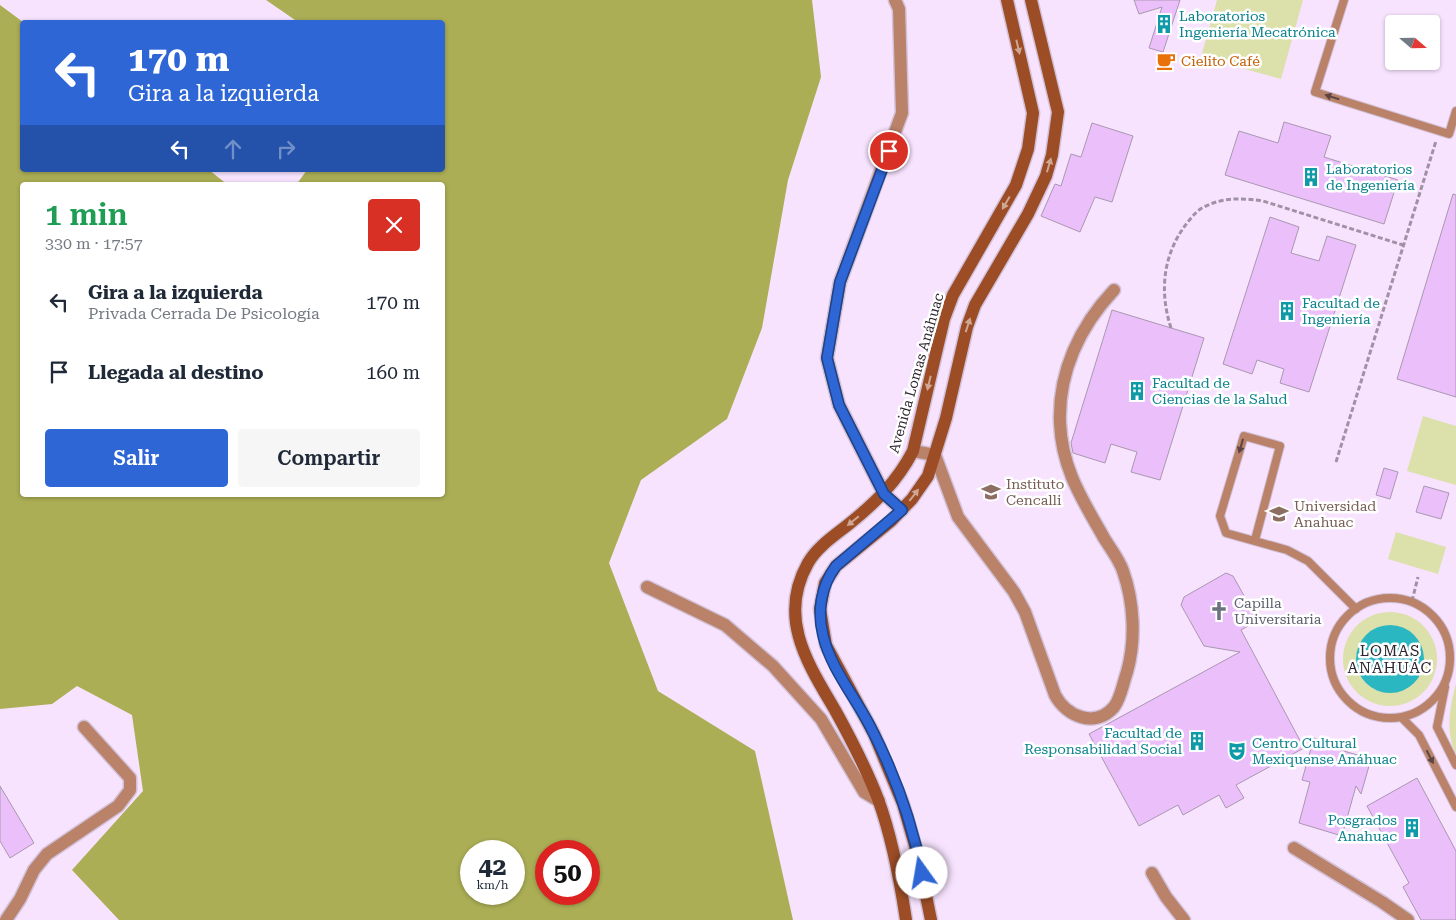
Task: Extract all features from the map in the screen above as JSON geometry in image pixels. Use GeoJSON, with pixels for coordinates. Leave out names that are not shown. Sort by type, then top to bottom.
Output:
{"type":"FeatureCollection","features":[{"type":"Feature","properties":{"kind":"main road","name":"Avenida Lomas Anáhuac"},"geometry":{"type":"LineString","coordinates":[[906,920],[895,860],[879,801],[852,744],[808,666],[798,638],[796,606],[802,574],[817,550],[884,494],[900,473],[913,451],[944,319],[953,295],[1007,202],[1023,168],[1028,149],[1033,113],[1007,0]]}},
{"type":"Feature","properties":{"kind":"main road"},"geometry":{"type":"LineString","coordinates":[[931,920],[918,856],[900,795],[874,734],[830,656],[820,622],[822,595],[829,574],[836,566],[902,510],[928,476],[967,327],[975,305],[1038,195],[1052,155],[1058,112],[1031,0]]}},
{"type":"Feature","properties":{"kind":"street"},"geometry":{"type":"LineString","coordinates":[[895,0],[899,9],[902,113],[840,282],[827,358],[839,405],[884,494],[902,510]]}},
{"type":"Feature","properties":{"kind":"street"},"geometry":{"type":"LineString","coordinates":[[913,451],[934,455],[958,517],[1014,592],[1025,612],[1061,706],[1067,712],[1083,718],[1099,716],[1107,712],[1118,700],[1129,662],[1132,630],[1130,595],[1122,569],[1073,485],[1066,464],[1060,422],[1062,394],[1070,360],[1088,322],[1114,290]]}},
{"type":"Feature","properties":{"kind":"street"},"geometry":{"type":"LineString","coordinates":[[647,587],[725,625],[774,666],[821,719],[864,792],[879,801]]}},
{"type":"Feature","properties":{"kind":"street"},"geometry":{"type":"LineString","coordinates":[[6,920],[20,899],[34,870],[47,854],[118,806],[130,790],[130,778],[84,727]]}},
{"type":"Feature","properties":{"kind":"street"},"geometry":{"type":"LineString","coordinates":[[1294,848],[1408,920]]}},
{"type":"Feature","properties":{"kind":"street"},"geometry":{"type":"LineString","coordinates":[[1152,873],[1166,897],[1184,920]]}},
{"type":"Feature","properties":{"kind":"lane"},"geometry":{"type":"LineString","coordinates":[[1344,0],[1315,92],[1449,134],[1456,111]]}},
{"type":"Feature","properties":{"kind":"lane"},"geometry":{"type":"LineString","coordinates":[[1255,540],[1280,446],[1244,436],[1220,516],[1226,533],[1287,550],[1308,561],[1356,608]]}},
{"type":"Feature","properties":{"kind":"lane"},"geometry":{"type":"LineString","coordinates":[[1446,682],[1436,698],[1420,711],[1402,718],[1381,718],[1362,712],[1346,700],[1334,682],[1330,662],[1332,641],[1341,623],[1356,608],[1374,600],[1393,598],[1412,601],[1426,609],[1438,620],[1446,634],[1450,650],[1450,666],[1437,727],[1456,765]]}},
{"type":"Feature","properties":{"kind":"lane"},"geometry":{"type":"LineString","coordinates":[[1402,718],[1419,735],[1456,807]]}},
{"type":"Feature","properties":{"kind":"path"},"geometry":{"type":"LineString","coordinates":[[1336,462],[1439,130]]}},
{"type":"Feature","properties":{"kind":"path"},"geometry":{"type":"LineString","coordinates":[[1170,328],[1163,295],[1170,254],[1175,240],[1192,217],[1202,208],[1211,204],[1241,197],[1263,201],[1403,245]]}},
{"type":"Feature","properties":{"kind":"path"},"geometry":{"type":"LineString","coordinates":[[1412,601],[1418,577]]}},
{"type":"Feature","properties":{"kind":"green space"},"geometry":{"type":"Polygon","coordinates":[[[1217,0],[1303,0],[1281,79],[1201,57],[1217,0]]]}},
{"type":"Feature","properties":{"kind":"green space"},"geometry":{"type":"Polygon","coordinates":[[[1423,416],[1456,426],[1456,485],[1407,471],[1423,416]]]}},
{"type":"Feature","properties":{"kind":"green space"},"geometry":{"type":"Polygon","coordinates":[[[1396,532],[1446,547],[1438,574],[1388,559],[1396,532]]]}},
{"type":"Feature","properties":{"kind":"green space"},"geometry":{"type":"Polygon","coordinates":[[[1390,612],[1408,616],[1423,626],[1433,641],[1437,659],[1433,677],[1423,692],[1408,702],[1390,706],[1372,702],[1357,692],[1347,677],[1343,659],[1347,641],[1357,626],[1372,616],[1390,612]]]}},
{"type":"Feature","properties":{"kind":"green space"},"geometry":{"type":"Polygon","coordinates":[[[1456,684],[1456,754],[1451,737],[1450,710],[1456,684]]]}},
{"type":"Feature","properties":{"kind":"shaded area"},"geometry":{"type":"Polygon","coordinates":[[[266,0],[812,0],[821,77],[788,180],[762,328],[727,419],[641,480],[609,563],[658,691],[755,751],[793,920],[119,920],[72,870],[143,791],[132,715],[77,686],[52,704],[0,709],[0,5],[20,20],[20,172],[212,172],[224,182],[20,182],[20,497],[445,497],[445,182],[298,182],[306,172],[445,172],[445,20],[295,20],[266,0]]]}},
{"type":"Feature","properties":{"kind":"water"},"geometry":{"type":"Polygon","coordinates":[[[1383,625],[1397,625],[1409,630],[1419,640],[1424,652],[1424,666],[1419,678],[1409,688],[1397,693],[1383,693],[1371,688],[1361,678],[1356,666],[1356,652],[1361,640],[1371,630],[1383,625]]]}},
{"type":"Feature","properties":{"kind":"building","name":"Laboratorios Ingeniería Mecatrónica"},"geometry":{"type":"Polygon","coordinates":[[[1134,0],[1180,0],[1163,52],[1149,48],[1162,7],[1139,14],[1134,0]]]}},
{"type":"Feature","properties":{"kind":"building","name":"Laboratorios de Ingeniería"},"geometry":{"type":"Polygon","coordinates":[[[1284,122],[1331,136],[1324,157],[1398,180],[1384,224],[1225,175],[1239,131],[1278,143],[1284,122]]]}},
{"type":"Feature","properties":{"kind":"building"},"geometry":{"type":"Polygon","coordinates":[[[1092,123],[1133,136],[1112,202],[1095,197],[1080,232],[1041,216],[1055,184],[1061,186],[1071,154],[1081,157],[1092,123]]]}},
{"type":"Feature","properties":{"kind":"building"},"geometry":{"type":"Polygon","coordinates":[[[1453,194],[1456,195],[1456,397],[1397,379],[1453,194]]]}},
{"type":"Feature","properties":{"kind":"building","name":"Facultad de Ingeniería"},"geometry":{"type":"Polygon","coordinates":[[[1270,217],[1299,227],[1291,253],[1319,261],[1327,236],[1356,245],[1309,392],[1280,383],[1284,369],[1257,360],[1252,374],[1223,364],[1270,217]]]}},
{"type":"Feature","properties":{"kind":"building","name":"Facultad de Ciencias de la Salud"},"geometry":{"type":"Polygon","coordinates":[[[1112,310],[1204,338],[1160,480],[1131,472],[1137,452],[1111,444],[1105,463],[1073,453],[1071,443],[1112,310]]]}},
{"type":"Feature","properties":{"kind":"building"},"geometry":{"type":"Polygon","coordinates":[[[1384,468],[1398,472],[1390,499],[1376,495],[1384,468]]]}},
{"type":"Feature","properties":{"kind":"building"},"geometry":{"type":"Polygon","coordinates":[[[1424,486],[1449,493],[1441,519],[1416,512],[1424,486]]]}},
{"type":"Feature","properties":{"kind":"building","name":"Facultad de Responsabilidad Social"},"geometry":{"type":"Polygon","coordinates":[[[1226,573],[1233,576],[1256,617],[1255,622],[1241,630],[1304,748],[1236,785],[1244,798],[1226,808],[1219,795],[1183,815],[1178,805],[1139,826],[1089,734],[1240,652],[1204,646],[1181,605],[1184,597],[1226,573]]]}},
{"type":"Feature","properties":{"kind":"building"},"geometry":{"type":"Polygon","coordinates":[[[1314,738],[1328,742],[1327,746],[1371,759],[1361,794],[1356,786],[1342,836],[1299,823],[1310,782],[1302,780],[1314,738]]]}},
{"type":"Feature","properties":{"kind":"building","name":"Posgrados Anahuac"},"geometry":{"type":"Polygon","coordinates":[[[1417,778],[1456,851],[1456,920],[1421,920],[1403,887],[1409,883],[1367,806],[1417,778]]]}},
{"type":"Feature","properties":{"kind":"building"},"geometry":{"type":"Polygon","coordinates":[[[0,786],[34,843],[10,858],[0,841],[0,786]]]}},
{"type":"Feature","properties":{"kind":"place","name":"Laboratorios Ingeniería Mecatrónica"},"geometry":{"type":"Point","coordinates":[1164,24]}},
{"type":"Feature","properties":{"kind":"place","name":"Cielito Café"},"geometry":{"type":"Point","coordinates":[1166,61]}},
{"type":"Feature","properties":{"kind":"place","name":"Laboratorios de Ingeniería"},"geometry":{"type":"Point","coordinates":[1311,177]}},
{"type":"Feature","properties":{"kind":"place","name":"Facultad de Ingeniería"},"geometry":{"type":"Point","coordinates":[1287,311]}},
{"type":"Feature","properties":{"kind":"place","name":"Facultad de Ciencias de la Salud"},"geometry":{"type":"Point","coordinates":[1137,391]}},
{"type":"Feature","properties":{"kind":"place","name":"Instituto Cencalli"},"geometry":{"type":"Point","coordinates":[991,492]}},
{"type":"Feature","properties":{"kind":"place","name":"Universidad Anahuac"},"geometry":{"type":"Point","coordinates":[1279,514]}},
{"type":"Feature","properties":{"kind":"place","name":"Capilla Universitaria"},"geometry":{"type":"Point","coordinates":[1219,611]}},
{"type":"Feature","properties":{"kind":"place","name":"Facultad de Responsabilidad Social"},"geometry":{"type":"Point","coordinates":[1197,741]}},
{"type":"Feature","properties":{"kind":"place","name":"Centro Cultural Mexiquense Anáhuac"},"geometry":{"type":"Point","coordinates":[1237,751]}},
{"type":"Feature","properties":{"kind":"place","name":"Posgrados Anahuac"},"geometry":{"type":"Point","coordinates":[1412,828]}},
{"type":"Feature","properties":{"kind":"district","name":"LOMAS ANAHUÁC"},"geometry":{"type":"Point","coordinates":[1390,660]}},
{"type":"Feature","properties":{"kind":"route"},"geometry":{"type":"LineString","coordinates":[[889,151],[840,282],[827,358],[839,405],[884,494],[902,510],[829,574],[822,595],[820,622],[830,656],[856,700],[890,768],[903,804],[922,873]]}}]}
